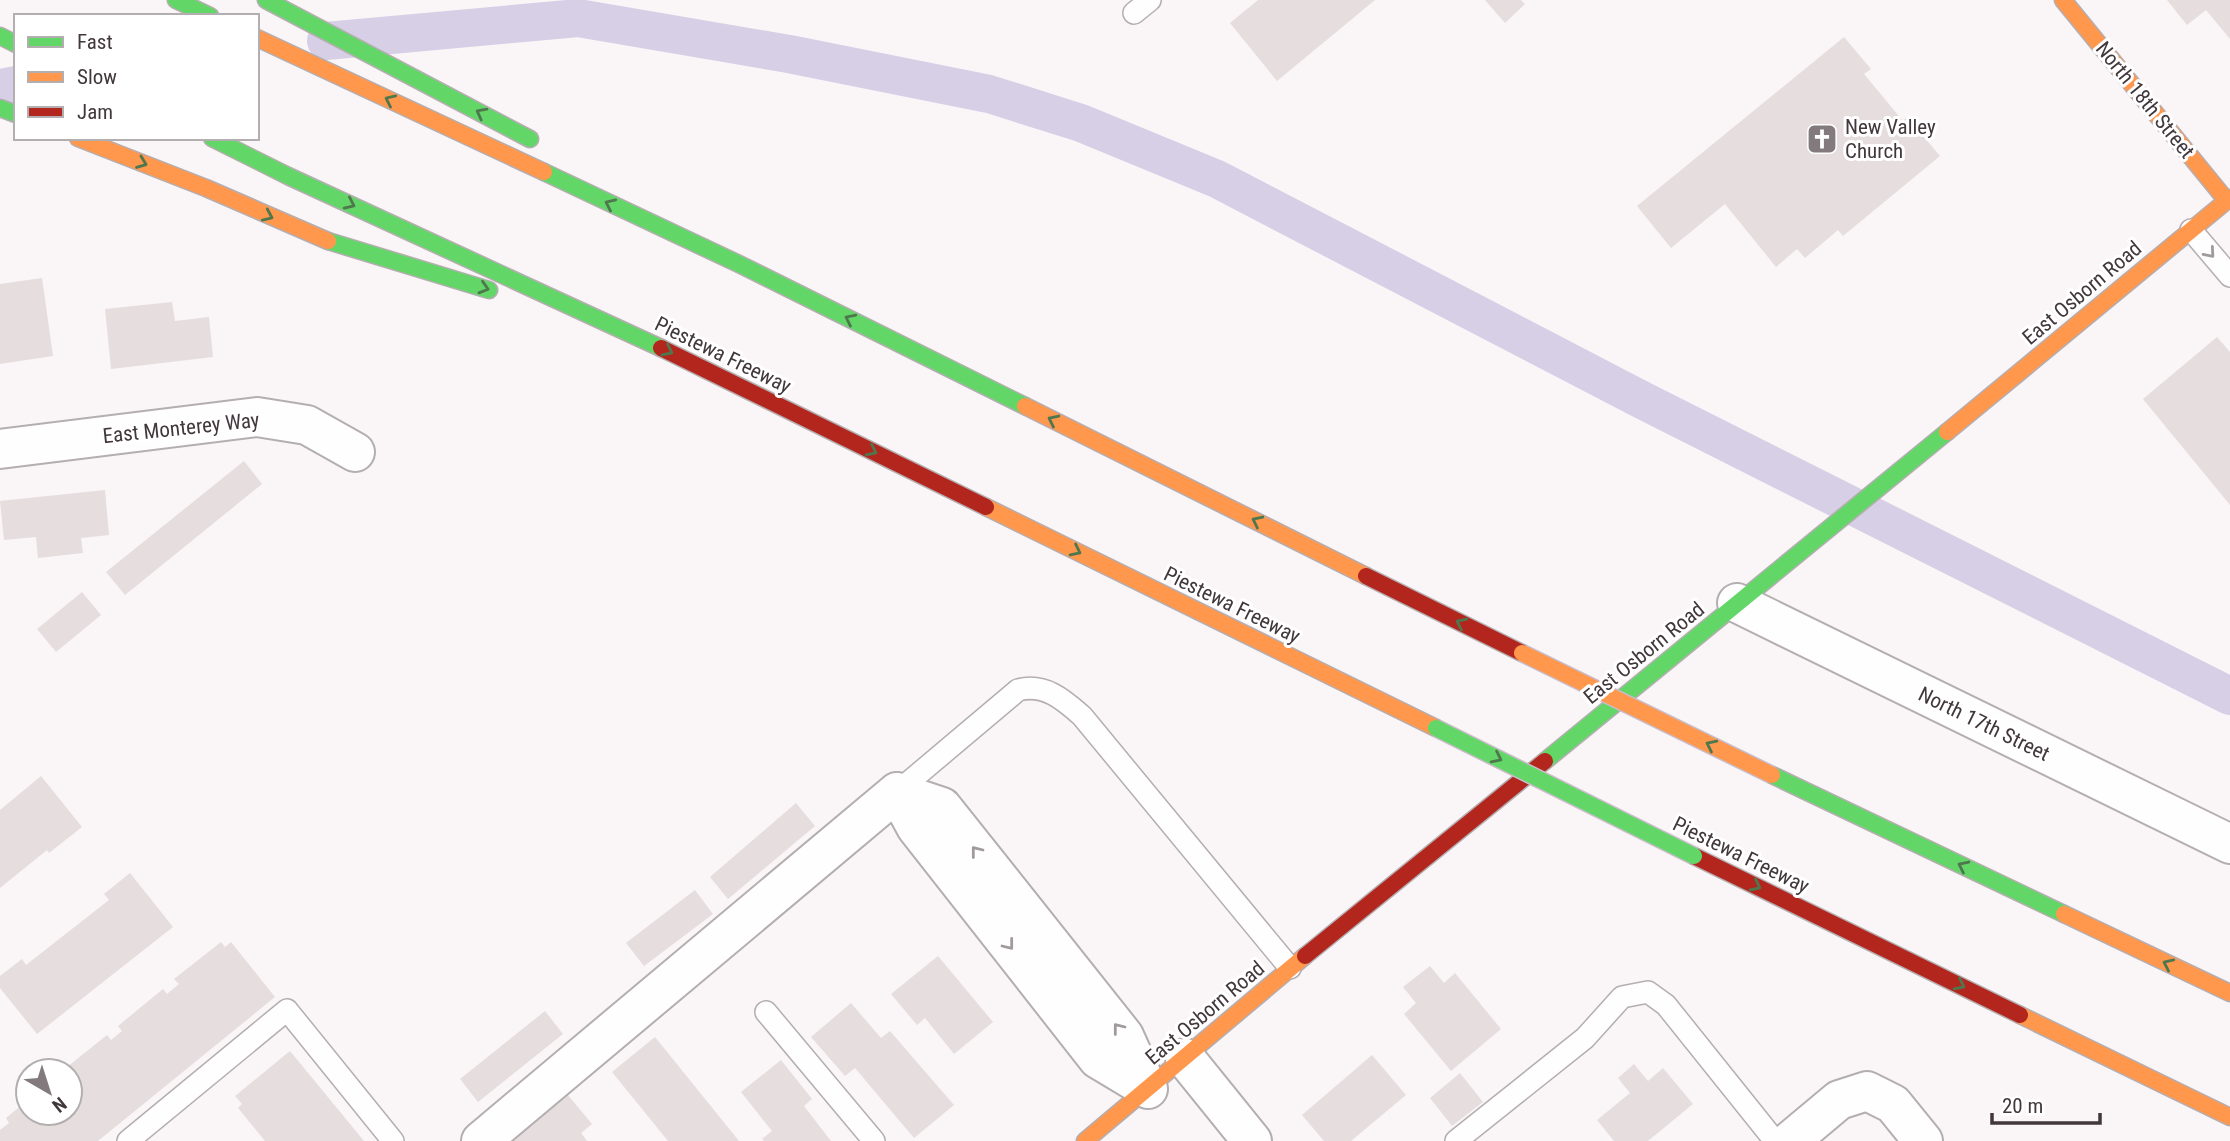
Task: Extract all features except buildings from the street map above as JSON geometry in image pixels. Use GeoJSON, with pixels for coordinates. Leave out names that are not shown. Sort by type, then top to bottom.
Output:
{"type":"FeatureCollection","features":[{"type":"Feature","properties":{"kind":"main road"},"geometry":{"type":"LineString","coordinates":[[176,0],[205,14]]}},
{"type":"Feature","properties":{"kind":"main road"},"geometry":{"type":"LineString","coordinates":[[266,0],[541,145]]}},
{"type":"Feature","properties":{"kind":"main road","name":"North 18th Street"},"geometry":{"type":"LineString","coordinates":[[2063,0],[2229,201]]}},
{"type":"Feature","properties":{"kind":"main road"},"geometry":{"type":"LineString","coordinates":[[259,39],[739,264],[1522,653],[2230,993]]}},
{"type":"Feature","properties":{"kind":"main road"},"geometry":{"type":"LineString","coordinates":[[83,140],[206,188],[314,237],[629,332]]}},
{"type":"Feature","properties":{"kind":"main road","name":"Piestewa Freeway"},"geometry":{"type":"LineString","coordinates":[[216,140],[288,176],[629,332],[2230,1117]]}},
{"type":"Feature","properties":{"kind":"main road"},"geometry":{"type":"LineString","coordinates":[[599,180],[739,264]]}},
{"type":"Feature","properties":{"kind":"main road","name":"East Osborn Road"},"geometry":{"type":"LineString","coordinates":[[1086,1141],[1290,968],[2229,201]]}},
{"type":"Feature","properties":{"kind":"street","name":"East Monterey Way"},"geometry":{"type":"LineString","coordinates":[[0,449],[257,417],[307,425],[355,452]]}},
{"type":"Feature","properties":{"kind":"street","name":"North 17th Street"},"geometry":{"type":"LineString","coordinates":[[1737,603],[2230,844]]}},
{"type":"Feature","properties":{"kind":"street"},"geometry":{"type":"LineString","coordinates":[[481,1141],[897,792],[942,807],[1124,1036],[1148,1089]]}},
{"type":"Feature","properties":{"kind":"street"},"geometry":{"type":"LineString","coordinates":[[1185,1058],[1252,1141]]}},
{"type":"Feature","properties":{"kind":"street"},"geometry":{"type":"LineString","coordinates":[[1790,1141],[1839,1101],[1867,1091],[1893,1104],[1923,1141]]}},
{"type":"Feature","properties":{"kind":"lane"},"geometry":{"type":"LineString","coordinates":[[2191,230],[2230,276]]}},
{"type":"Feature","properties":{"kind":"lane"},"geometry":{"type":"LineString","coordinates":[[897,792],[1018,690],[1031,686],[1047,691],[1082,716],[1290,968]]}},
{"type":"Feature","properties":{"kind":"lane"},"geometry":{"type":"LineString","coordinates":[[1456,1141],[1585,1038],[1622,997],[1648,992],[1667,1005],[1775,1141]]}},
{"type":"Feature","properties":{"kind":"lane"},"geometry":{"type":"LineString","coordinates":[[128,1141],[287,1010],[393,1141]]}},
{"type":"Feature","properties":{"kind":"lane"},"geometry":{"type":"LineString","coordinates":[[766,1012],[874,1141]]}},
{"type":"Feature","properties":{"kind":"waterway"},"geometry":{"type":"LineString","coordinates":[[326,41],[578,18],[789,54],[989,94],[1081,123],[1217,179],[1642,400],[2230,696]]}},
{"type":"Feature","properties":{"kind":"waterway"},"geometry":{"type":"LineString","coordinates":[[0,88],[14,85]]}},
{"type":"Feature","properties":{"kind":"traffic: fast"},"geometry":{"type":"LineString","coordinates":[[176,0],[206,14]]}},
{"type":"Feature","properties":{"kind":"traffic: fast"},"geometry":{"type":"LineString","coordinates":[[266,0],[530,139]]}},
{"type":"Feature","properties":{"kind":"traffic: fast"},"geometry":{"type":"LineString","coordinates":[[0,36],[14,43]]}},
{"type":"Feature","properties":{"kind":"traffic: fast"},"geometry":{"type":"LineString","coordinates":[[0,108],[14,113]]}},
{"type":"Feature","properties":{"kind":"traffic: fast"},"geometry":{"type":"LineString","coordinates":[[216,140],[288,176],[661,348]]}},
{"type":"Feature","properties":{"kind":"traffic: fast"},"geometry":{"type":"LineString","coordinates":[[544,172],[739,264],[1025,406]]}},
{"type":"Feature","properties":{"kind":"traffic: fast"},"geometry":{"type":"LineString","coordinates":[[328,241],[489,290]]}},
{"type":"Feature","properties":{"kind":"traffic: fast"},"geometry":{"type":"LineString","coordinates":[[1545,761],[1947,432]]}},
{"type":"Feature","properties":{"kind":"traffic: fast"},"geometry":{"type":"LineString","coordinates":[[1436,728],[1694,856]]}},
{"type":"Feature","properties":{"kind":"traffic: fast"},"geometry":{"type":"LineString","coordinates":[[1772,775],[2064,914]]}},
{"type":"Feature","properties":{"kind":"traffic: slow"},"geometry":{"type":"LineString","coordinates":[[2063,0],[2227,201]]}},
{"type":"Feature","properties":{"kind":"traffic: slow"},"geometry":{"type":"LineString","coordinates":[[259,39],[544,172]]}},
{"type":"Feature","properties":{"kind":"traffic: slow"},"geometry":{"type":"LineString","coordinates":[[83,140],[206,188],[328,241]]}},
{"type":"Feature","properties":{"kind":"traffic: slow"},"geometry":{"type":"LineString","coordinates":[[1947,432],[2230,198]]}},
{"type":"Feature","properties":{"kind":"traffic: slow"},"geometry":{"type":"LineString","coordinates":[[1025,406],[1366,576]]}},
{"type":"Feature","properties":{"kind":"traffic: slow"},"geometry":{"type":"LineString","coordinates":[[986,507],[1436,728]]}},
{"type":"Feature","properties":{"kind":"traffic: slow"},"geometry":{"type":"LineString","coordinates":[[1522,653],[1772,775]]}},
{"type":"Feature","properties":{"kind":"traffic: slow"},"geometry":{"type":"LineString","coordinates":[[2064,914],[2230,993]]}},
{"type":"Feature","properties":{"kind":"traffic: slow"},"geometry":{"type":"LineString","coordinates":[[1085,1141],[1305,956]]}},
{"type":"Feature","properties":{"kind":"traffic: slow"},"geometry":{"type":"LineString","coordinates":[[2020,1015],[2230,1117]]}},
{"type":"Feature","properties":{"kind":"traffic: jam"},"geometry":{"type":"LineString","coordinates":[[661,348],[986,507]]}},
{"type":"Feature","properties":{"kind":"traffic: jam"},"geometry":{"type":"LineString","coordinates":[[1366,576],[1522,653]]}},
{"type":"Feature","properties":{"kind":"traffic: jam"},"geometry":{"type":"LineString","coordinates":[[1305,956],[1545,761]]}},
{"type":"Feature","properties":{"kind":"traffic: jam"},"geometry":{"type":"LineString","coordinates":[[1694,856],[2020,1015]]}},
{"type":"Feature","properties":{"kind":"place","name":"New Valley Church"},"geometry":{"type":"Point","coordinates":[1822,139]}}]}
